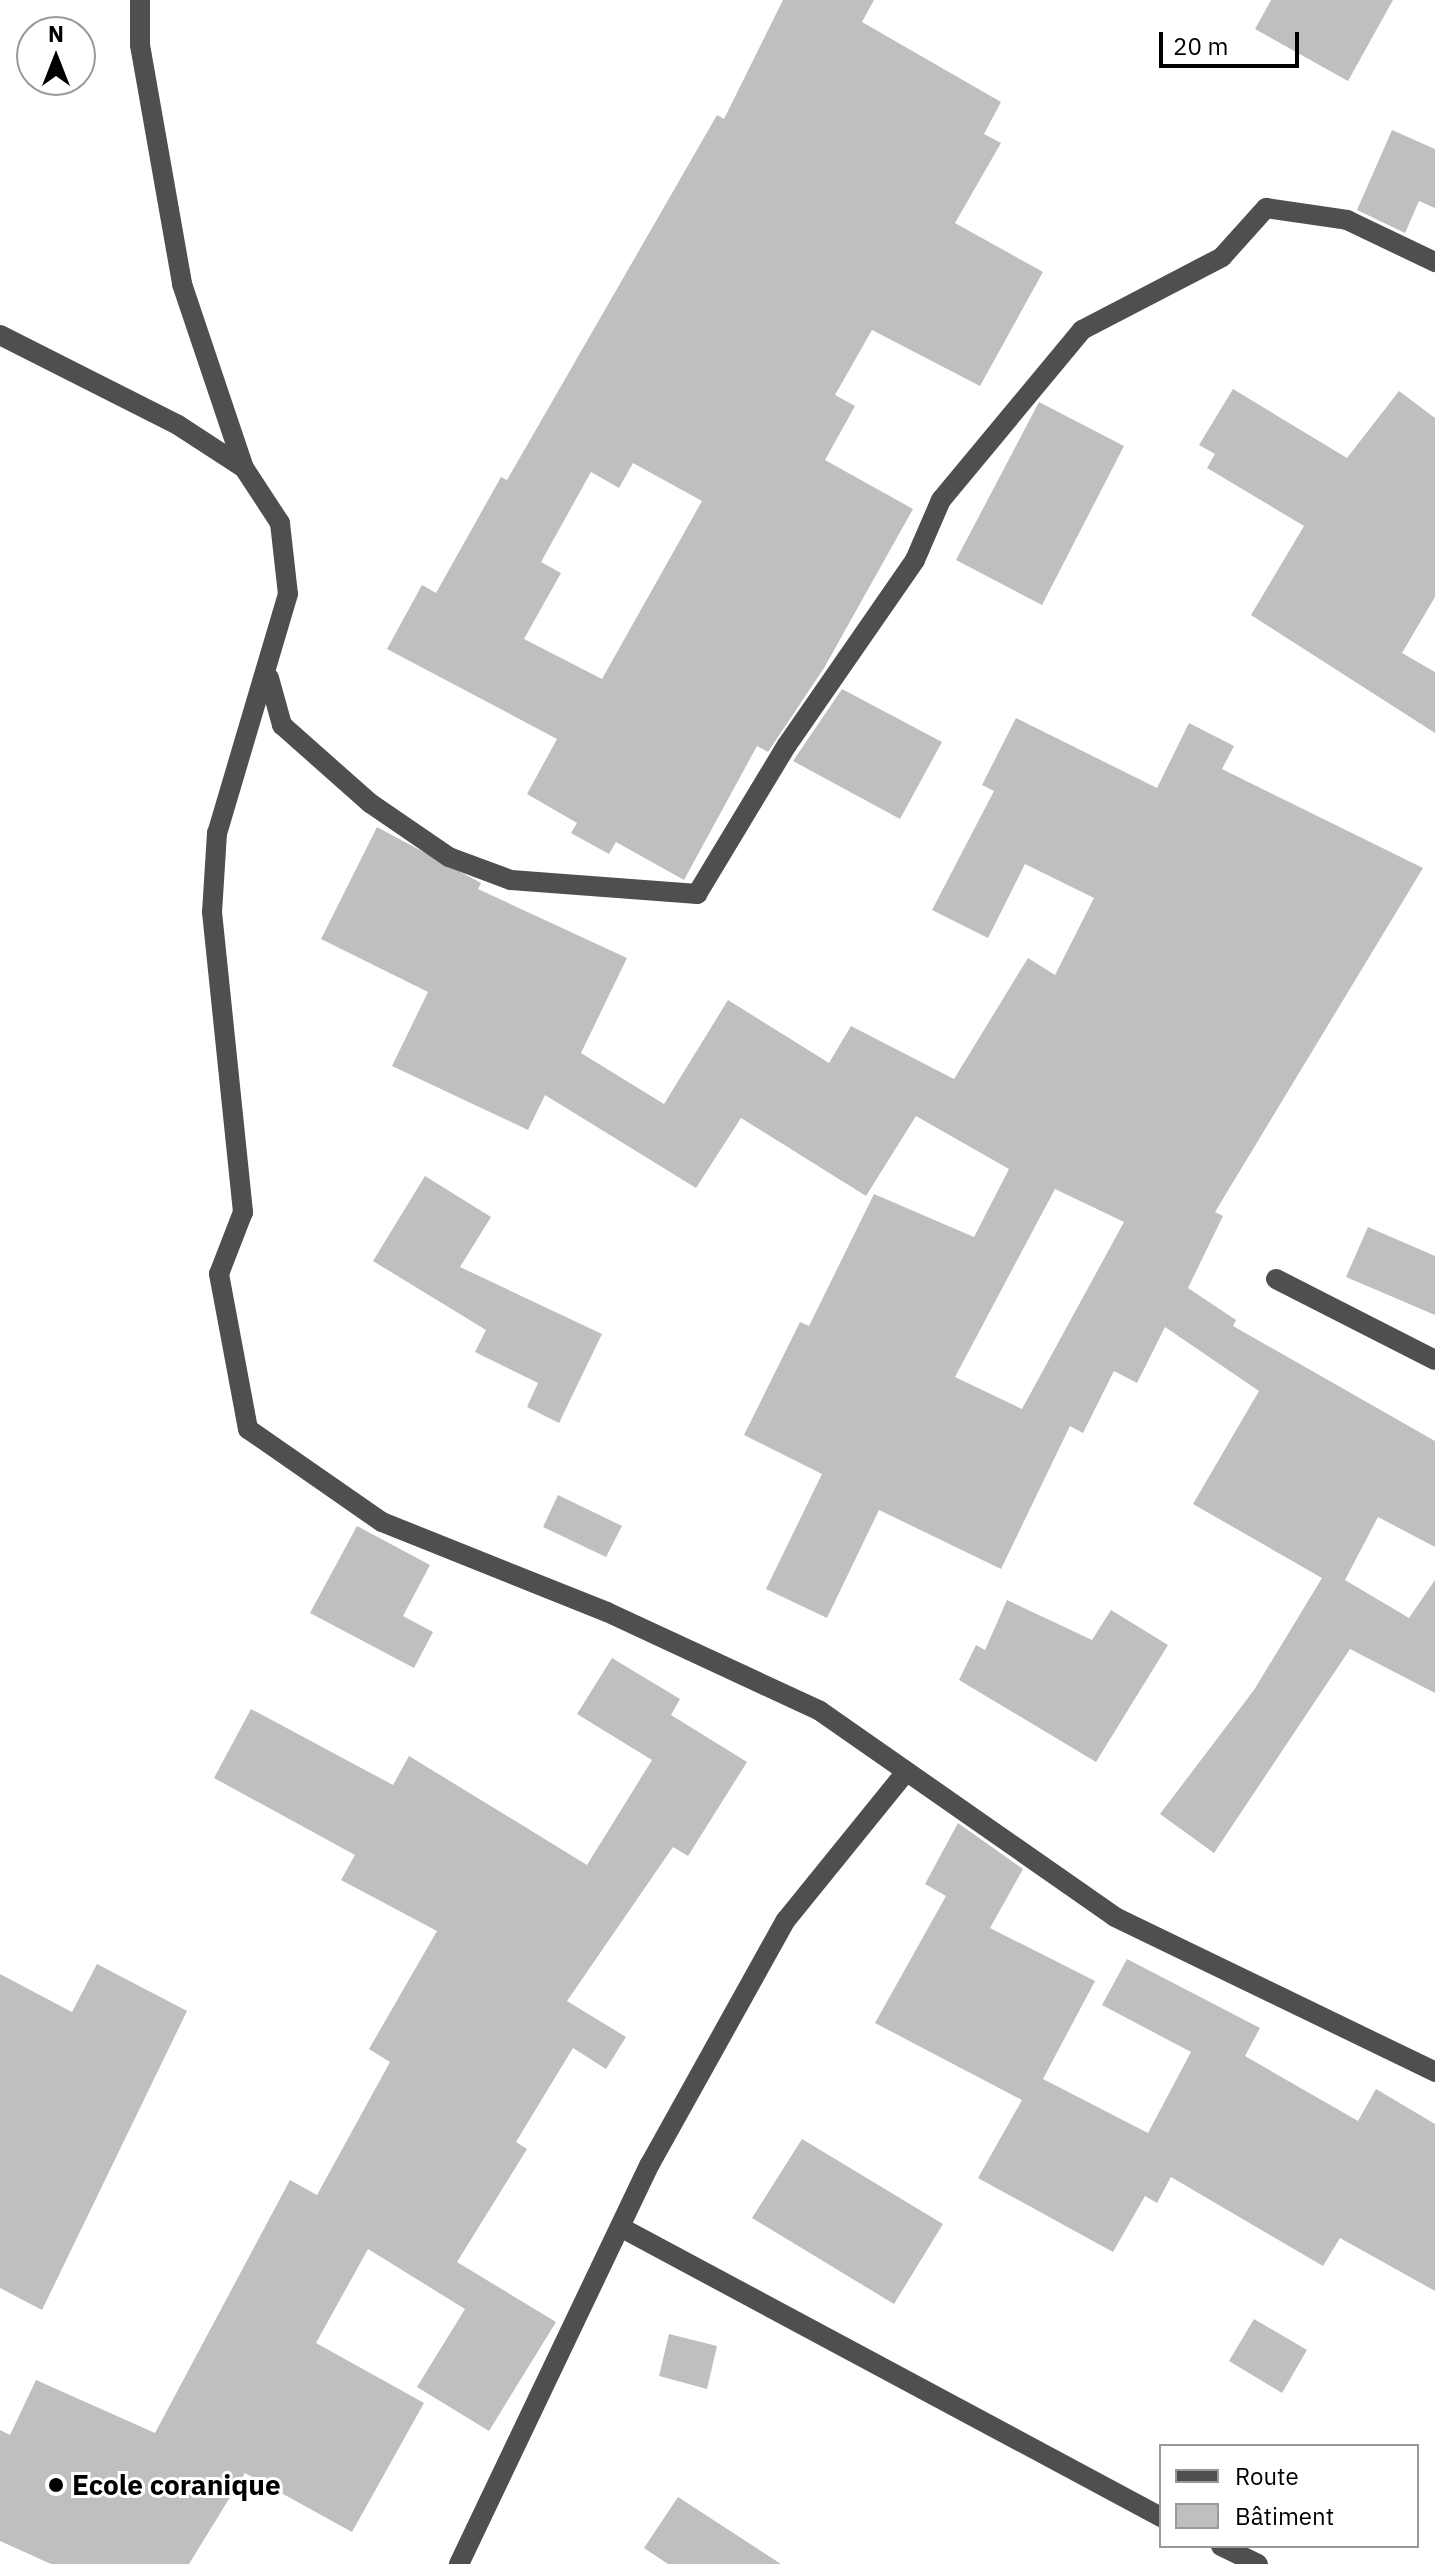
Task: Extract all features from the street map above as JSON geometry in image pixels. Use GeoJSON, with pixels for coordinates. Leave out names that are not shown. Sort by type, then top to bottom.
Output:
{"type":"FeatureCollection","features":[{"type":"Feature","properties":{"kind":"street"},"geometry":{"type":"LineString","coordinates":[[140,0],[140,45],[182,284],[244,468],[280,523],[288,594],[268,674],[217,833],[212,912],[243,1212],[219,1274],[248,1429],[382,1522],[607,1612],[820,1711],[1115,1917],[1435,2072]]}},
{"type":"Feature","properties":{"kind":"street"},"geometry":{"type":"LineString","coordinates":[[268,674],[282,725],[370,803],[449,857],[511,880],[697,894],[915,560],[941,500],[1082,330],[1222,257],[1266,208],[1347,220],[1435,262]]}},
{"type":"Feature","properties":{"kind":"street"},"geometry":{"type":"LineString","coordinates":[[0,335],[178,425],[244,468]]}},
{"type":"Feature","properties":{"kind":"street"},"geometry":{"type":"LineString","coordinates":[[1276,1279],[1435,1360]]}},
{"type":"Feature","properties":{"kind":"street"},"geometry":{"type":"LineString","coordinates":[[459,2564],[650,2164],[786,1920],[906,1772]]}},
{"type":"Feature","properties":{"kind":"street"},"geometry":{"type":"LineString","coordinates":[[622,2228],[1159,2516]]}},
{"type":"Feature","properties":{"kind":"street"},"geometry":{"type":"LineString","coordinates":[[1225,2548],[1258,2564]]}},
{"type":"Feature","properties":{"kind":"building"},"geometry":{"type":"Polygon","coordinates":[[[783,0],[874,0],[862,22],[1001,102],[984,134],[1001,143],[955,223],[1043,272],[980,386],[872,330],[835,395],[855,406],[825,460],[913,509],[824,668],[768,752],[757,746],[684,880],[616,842],[609,854],[571,833],[577,823],[527,794],[557,739],[387,649],[422,585],[436,593],[501,477],[507,480],[717,115],[724,119],[783,0]],[[633,463],[619,488],[591,472],[541,562],[561,573],[524,639],[602,679],[702,501],[633,463]]]}},
{"type":"Feature","properties":{"kind":"building"},"geometry":{"type":"Polygon","coordinates":[[[1271,0],[1393,0],[1348,81],[1255,29],[1271,0]]]}},
{"type":"Feature","properties":{"kind":"building"},"geometry":{"type":"Polygon","coordinates":[[[1392,130],[1435,149],[1435,208],[1419,201],[1405,233],[1357,210],[1392,130]]]}},
{"type":"Feature","properties":{"kind":"building"},"geometry":{"type":"Polygon","coordinates":[[[1233,389],[1347,458],[1399,391],[1435,418],[1435,597],[1402,653],[1435,672],[1435,733],[1251,615],[1304,526],[1207,468],[1215,454],[1199,445],[1233,389]]]}},
{"type":"Feature","properties":{"kind":"building"},"geometry":{"type":"Polygon","coordinates":[[[1039,402],[1124,446],[1042,605],[956,560],[1039,402]]]}},
{"type":"Feature","properties":{"kind":"building"},"geometry":{"type":"Polygon","coordinates":[[[842,689],[942,742],[900,819],[793,761],[842,689]]]}},
{"type":"Feature","properties":{"kind":"building"},"geometry":{"type":"Polygon","coordinates":[[[1016,718],[1157,788],[1189,723],[1234,746],[1222,769],[1423,868],[1215,1212],[1223,1216],[1188,1288],[1236,1320],[1233,1326],[1435,1441],[1435,1547],[1378,1517],[1345,1580],[1409,1618],[1435,1580],[1435,1693],[1350,1649],[1214,1853],[1160,1814],[1254,1690],[1322,1578],[1193,1504],[1259,1391],[1165,1327],[1137,1383],[1114,1371],[1083,1433],[1070,1426],[1001,1569],[879,1510],[827,1618],[766,1589],[822,1474],[744,1435],[800,1322],[809,1326],[874,1194],[974,1237],[1009,1169],[916,1116],[866,1196],[741,1118],[696,1188],[545,1095],[528,1130],[392,1066],[428,992],[321,939],[377,827],[481,883],[478,889],[627,958],[581,1053],[664,1104],[728,1000],[829,1063],[851,1026],[954,1079],[1028,958],[1055,975],[1094,898],[1025,864],[988,938],[932,910],[994,791],[982,785],[1016,718]],[[1055,1189],[955,1377],[1022,1409],[1124,1222],[1055,1189]]]}},
{"type":"Feature","properties":{"kind":"building"},"geometry":{"type":"Polygon","coordinates":[[[425,1176],[491,1217],[460,1267],[602,1334],[559,1423],[527,1407],[538,1383],[475,1352],[486,1330],[373,1261],[425,1176]]]}},
{"type":"Feature","properties":{"kind":"building"},"geometry":{"type":"Polygon","coordinates":[[[1368,1227],[1435,1256],[1435,1315],[1346,1277],[1368,1227]]]}},
{"type":"Feature","properties":{"kind":"building"},"geometry":{"type":"Polygon","coordinates":[[[558,1495],[622,1526],[606,1557],[543,1527],[558,1495]]]}},
{"type":"Feature","properties":{"kind":"building"},"geometry":{"type":"Polygon","coordinates":[[[357,1526],[430,1565],[403,1616],[433,1632],[414,1668],[310,1613],[357,1526]]]}},
{"type":"Feature","properties":{"kind":"building"},"geometry":{"type":"Polygon","coordinates":[[[1007,1600],[1092,1640],[1111,1610],[1168,1645],[1096,1762],[959,1680],[976,1645],[985,1650],[1007,1600]]]}},
{"type":"Feature","properties":{"kind":"building"},"geometry":{"type":"Polygon","coordinates":[[[612,1658],[680,1699],[671,1715],[747,1762],[688,1856],[673,1847],[567,2001],[626,2037],[606,2069],[573,2048],[516,2142],[527,2149],[457,2262],[556,2322],[489,2431],[417,2387],[465,2309],[368,2249],[316,2343],[424,2403],[352,2532],[245,2473],[189,2564],[51,2564],[0,2541],[0,2430],[10,2435],[36,2380],[155,2433],[290,2180],[317,2195],[390,2062],[369,2049],[437,1931],[341,1880],[355,1855],[214,1778],[251,1709],[393,1785],[409,1756],[587,1865],[652,1760],[577,1714],[612,1658]]]}},
{"type":"Feature","properties":{"kind":"building"},"geometry":{"type":"Polygon","coordinates":[[[958,1823],[1023,1869],[990,1928],[1095,1981],[1043,2079],[1148,2133],[1191,2052],[1102,2005],[1127,1959],[1260,2028],[1245,2056],[1358,2121],[1376,2089],[1435,2124],[1435,2291],[1340,2238],[1323,2266],[1171,2177],[1157,2203],[1145,2196],[1113,2252],[978,2178],[1022,2100],[875,2023],[946,1896],[925,1884],[958,1823]]]}},
{"type":"Feature","properties":{"kind":"building"},"geometry":{"type":"Polygon","coordinates":[[[97,1964],[187,2011],[42,2310],[0,2288],[0,1974],[72,2012],[97,1964]]]}},
{"type":"Feature","properties":{"kind":"building"},"geometry":{"type":"Polygon","coordinates":[[[802,2139],[943,2224],[894,2304],[752,2218],[802,2139]]]}},
{"type":"Feature","properties":{"kind":"building"},"geometry":{"type":"Polygon","coordinates":[[[1254,2319],[1307,2350],[1282,2393],[1229,2361],[1254,2319]]]}},
{"type":"Feature","properties":{"kind":"building"},"geometry":{"type":"Polygon","coordinates":[[[669,2334],[717,2346],[707,2389],[659,2376],[669,2334]]]}},
{"type":"Feature","properties":{"kind":"building"},"geometry":{"type":"Polygon","coordinates":[[[678,2497],[781,2564],[668,2564],[644,2548],[678,2497]]]}},
{"type":"Feature","properties":{"kind":"place","name":"Ecole coranique"},"geometry":{"type":"Point","coordinates":[56,2485]}}]}
